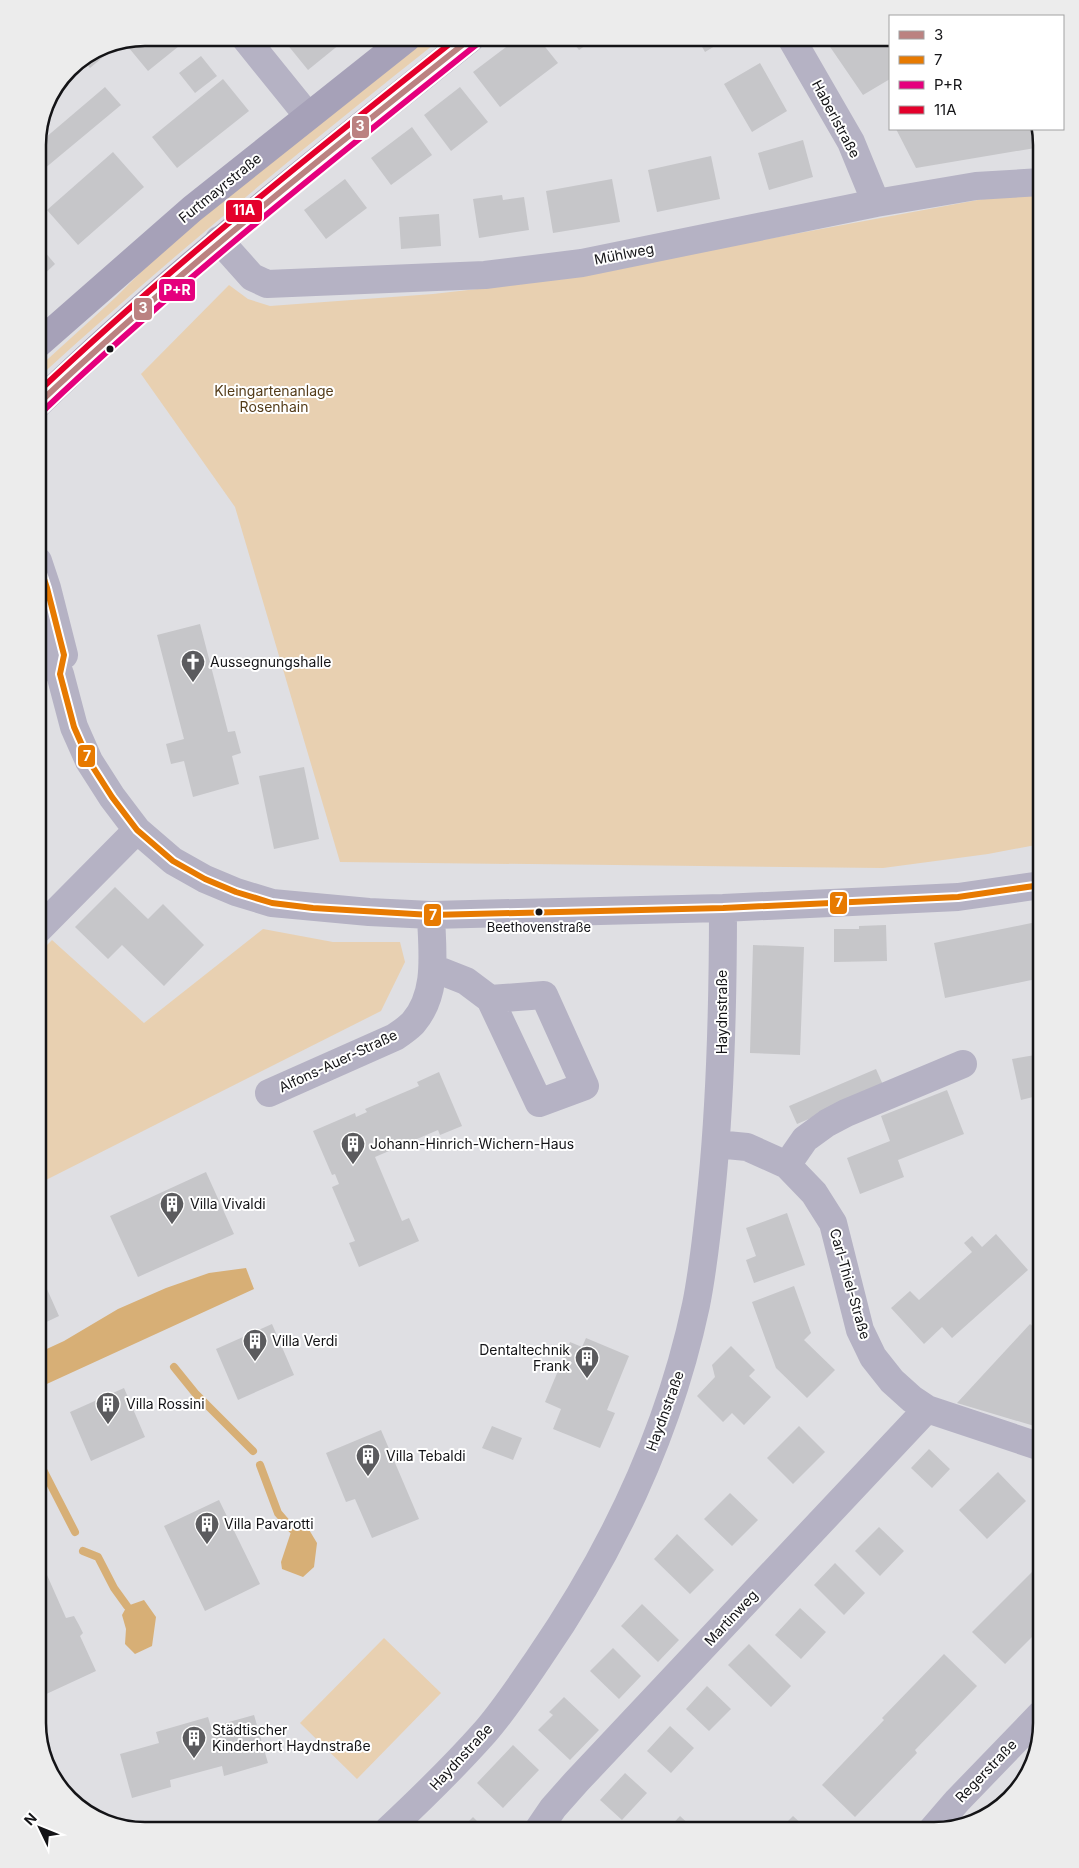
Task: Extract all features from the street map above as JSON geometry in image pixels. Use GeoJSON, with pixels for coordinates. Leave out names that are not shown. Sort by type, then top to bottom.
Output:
{"type":"FeatureCollection","features":[{"type":"Feature","properties":{"kind":"main road","name":"Furtmayrstraße"},"geometry":{"type":"LineString","coordinates":[[46,337],[192,209],[397,46]]}},
{"type":"Feature","properties":{"kind":"main road"},"geometry":{"type":"LineString","coordinates":[[46,396],[99,345],[219,240],[461,46]]}},
{"type":"Feature","properties":{"kind":"street"},"geometry":{"type":"LineString","coordinates":[[251,46],[308,116]]}},
{"type":"Feature","properties":{"kind":"street","name":"Haberlstraße"},"geometry":{"type":"LineString","coordinates":[[796,46],[851,142],[876,204]]}},
{"type":"Feature","properties":{"kind":"street","name":"Mühlweg"},"geometry":{"type":"LineString","coordinates":[[219,240],[252,277],[267,284],[485,275],[582,263],[876,204],[976,186],[1033,183]]}},
{"type":"Feature","properties":{"kind":"street"},"geometry":{"type":"LineString","coordinates":[[46,583],[64,655],[60,674],[74,726],[89,762],[137,830],[173,861],[205,879],[236,892],[272,903],[370,912],[431,915],[723,908],[958,897],[1033,886]]}},
{"type":"Feature","properties":{"kind":"street"},"geometry":{"type":"LineString","coordinates":[[46,660],[60,674]]}},
{"type":"Feature","properties":{"kind":"street"},"geometry":{"type":"LineString","coordinates":[[46,922],[137,830]]}},
{"type":"Feature","properties":{"kind":"street","name":"Haydnstraße"},"geometry":{"type":"LineString","coordinates":[[396,1822],[485,1732],[510,1701],[565,1620],[603,1556],[664,1418],[682,1364],[696,1304],[708,1229],[722,1060],[723,908]]}},
{"type":"Feature","properties":{"kind":"street","name":"Alfons-Auer-Straße"},"geometry":{"type":"LineString","coordinates":[[269,1093],[395,1037],[412,1024],[424,1007],[430,989],[433,968],[431,915]]}},
{"type":"Feature","properties":{"kind":"street"},"geometry":{"type":"LineString","coordinates":[[433,968],[466,981],[490,999]]}},
{"type":"Feature","properties":{"kind":"street"},"geometry":{"type":"LineString","coordinates":[[787,1165],[805,1139],[828,1123],[846,1113],[963,1064]]}},
{"type":"Feature","properties":{"kind":"street","name":"Carl-Thiel-Straße"},"geometry":{"type":"LineString","coordinates":[[716,1144],[746,1148],[787,1165],[814,1193],[833,1223],[860,1330],[873,1357],[892,1381],[912,1399],[927,1409],[1033,1444]]}},
{"type":"Feature","properties":{"kind":"street","name":"Martinweg"},"geometry":{"type":"LineString","coordinates":[[543,1822],[577,1781],[927,1409]]}},
{"type":"Feature","properties":{"kind":"street","name":"Regerstraße"},"geometry":{"type":"LineString","coordinates":[[939,1822],[1033,1723]]}},
{"type":"Feature","properties":{"kind":"green space"},"geometry":{"type":"Polygon","coordinates":[[[414,46],[432,46],[237,204],[46,371],[46,361],[205,214],[414,46]]]}},
{"type":"Feature","properties":{"kind":"green space","name":"Kleingartenanlage Rosenhain"},"geometry":{"type":"Polygon","coordinates":[[[1033,196],[1033,846],[988,854],[883,868],[340,862],[235,507],[141,374],[229,285],[248,299],[270,306],[433,294],[531,283],[983,199],[1033,196]]]}},
{"type":"Feature","properties":{"kind":"green space"},"geometry":{"type":"Polygon","coordinates":[[[263,929],[333,942],[400,942],[405,962],[381,1011],[46,1180],[46,946],[52,940],[144,1023],[263,929]]]}},
{"type":"Feature","properties":{"kind":"green space"},"geometry":{"type":"Polygon","coordinates":[[[384,1638],[441,1693],[357,1779],[300,1723],[384,1638]]]}},
{"type":"Feature","properties":{"kind":"shaded area"},"geometry":{"type":"Polygon","coordinates":[[[246,1268],[254,1289],[46,1384],[46,1349],[64,1341],[118,1309],[166,1288],[209,1273],[246,1268]]]}},
{"type":"Feature","properties":{"kind":"shaded area"},"geometry":{"type":"Polygon","coordinates":[[[308,1528],[317,1543],[314,1567],[303,1577],[282,1569],[281,1562],[292,1529],[308,1528]]]}},
{"type":"Feature","properties":{"kind":"shaded area"},"geometry":{"type":"Polygon","coordinates":[[[144,1600],[156,1617],[152,1646],[135,1654],[125,1644],[126,1629],[122,1615],[127,1606],[144,1600]]]}},
{"type":"Feature","properties":{"kind":"building"},"geometry":{"type":"Polygon","coordinates":[[[179,46],[148,71],[129,48],[179,46]]]}},
{"type":"Feature","properties":{"kind":"building"},"geometry":{"type":"Polygon","coordinates":[[[288,46],[338,46],[308,70],[288,46]]]}},
{"type":"Feature","properties":{"kind":"building"},"geometry":{"type":"Polygon","coordinates":[[[507,46],[544,46],[558,63],[500,107],[473,72],[507,46]]]}},
{"type":"Feature","properties":{"kind":"building"},"geometry":{"type":"Polygon","coordinates":[[[576,46],[585,46],[579,50],[576,46]]]}},
{"type":"Feature","properties":{"kind":"building"},"geometry":{"type":"Polygon","coordinates":[[[702,46],[715,46],[705,52],[702,46]]]}},
{"type":"Feature","properties":{"kind":"building"},"geometry":{"type":"Polygon","coordinates":[[[829,46],[889,46],[889,80],[863,95],[829,46]]]}},
{"type":"Feature","properties":{"kind":"building"},"geometry":{"type":"Polygon","coordinates":[[[106,54],[90,68],[88,65],[106,54]]]}},
{"type":"Feature","properties":{"kind":"building"},"geometry":{"type":"Polygon","coordinates":[[[201,56],[217,76],[195,93],[179,73],[201,56]]]}},
{"type":"Feature","properties":{"kind":"building"},"geometry":{"type":"Polygon","coordinates":[[[760,63],[787,111],[752,132],[724,84],[760,63]]]}},
{"type":"Feature","properties":{"kind":"building"},"geometry":{"type":"Polygon","coordinates":[[[223,79],[249,111],[177,168],[152,137],[223,79]]]}},
{"type":"Feature","properties":{"kind":"building"},"geometry":{"type":"Polygon","coordinates":[[[105,87],[121,105],[46,167],[46,137],[105,87]]]}},
{"type":"Feature","properties":{"kind":"building"},"geometry":{"type":"Polygon","coordinates":[[[460,87],[488,122],[451,151],[424,115],[460,87]]]}},
{"type":"Feature","properties":{"kind":"building"},"geometry":{"type":"Polygon","coordinates":[[[412,127],[432,155],[391,185],[371,158],[412,127]]]}},
{"type":"Feature","properties":{"kind":"building"},"geometry":{"type":"Polygon","coordinates":[[[897,130],[1032,130],[1033,148],[916,168],[897,130]]]}},
{"type":"Feature","properties":{"kind":"building"},"geometry":{"type":"Polygon","coordinates":[[[803,140],[813,177],[769,190],[758,153],[803,140]]]}},
{"type":"Feature","properties":{"kind":"building"},"geometry":{"type":"Polygon","coordinates":[[[113,152],[144,187],[78,245],[47,210],[113,152]]]}},
{"type":"Feature","properties":{"kind":"building"},"geometry":{"type":"Polygon","coordinates":[[[711,156],[720,199],[657,212],[648,170],[711,156]]]}},
{"type":"Feature","properties":{"kind":"building"},"geometry":{"type":"Polygon","coordinates":[[[345,179],[367,208],[326,239],[304,210],[345,179]]]}},
{"type":"Feature","properties":{"kind":"building"},"geometry":{"type":"Polygon","coordinates":[[[612,179],[620,222],[553,233],[546,191],[612,179]]]}},
{"type":"Feature","properties":{"kind":"building"},"geometry":{"type":"Polygon","coordinates":[[[502,195],[503,200],[524,197],[529,230],[479,238],[473,199],[502,195]]]}},
{"type":"Feature","properties":{"kind":"building"},"geometry":{"type":"Polygon","coordinates":[[[439,214],[441,246],[401,249],[399,217],[439,214]]]}},
{"type":"Feature","properties":{"kind":"building"},"geometry":{"type":"Polygon","coordinates":[[[46,253],[55,264],[46,272],[46,253]]]}},
{"type":"Feature","properties":{"kind":"building","name":"Aussegnungshalle"},"geometry":{"type":"Polygon","coordinates":[[[200,624],[228,732],[235,731],[241,753],[232,756],[239,784],[193,797],[184,761],[171,764],[166,744],[184,739],[157,635],[200,624]]]}},
{"type":"Feature","properties":{"kind":"building"},"geometry":{"type":"Polygon","coordinates":[[[304,767],[319,839],[274,849],[259,776],[304,767]]]}},
{"type":"Feature","properties":{"kind":"building"},"geometry":{"type":"Polygon","coordinates":[[[115,887],[148,919],[163,904],[204,945],[164,986],[122,945],[108,959],[75,927],[115,887]]]}},
{"type":"Feature","properties":{"kind":"building"},"geometry":{"type":"Polygon","coordinates":[[[1033,923],[1033,980],[945,998],[934,943],[1033,923]]]}},
{"type":"Feature","properties":{"kind":"building"},"geometry":{"type":"Polygon","coordinates":[[[886,925],[887,961],[834,962],[834,929],[859,929],[859,926],[886,925]]]}},
{"type":"Feature","properties":{"kind":"building"},"geometry":{"type":"Polygon","coordinates":[[[753,945],[804,947],[800,1055],[750,1053],[753,945]]]}},
{"type":"Feature","properties":{"kind":"building"},"geometry":{"type":"Polygon","coordinates":[[[1033,1055],[1033,1097],[1021,1100],[1012,1059],[1033,1055]]]}},
{"type":"Feature","properties":{"kind":"building"},"geometry":{"type":"Polygon","coordinates":[[[876,1069],[884,1087],[797,1124],[789,1106],[876,1069]]]}},
{"type":"Feature","properties":{"kind":"building","name":"Johann-Hinrich-Wichern-Haus"},"geometry":{"type":"Polygon","coordinates":[[[439,1072],[462,1126],[440,1135],[438,1130],[375,1157],[402,1221],[409,1218],[419,1241],[359,1267],[349,1243],[355,1241],[332,1187],[339,1184],[335,1174],[332,1175],[313,1131],[355,1113],[356,1117],[367,1112],[365,1109],[419,1086],[417,1082],[439,1072]]]}},
{"type":"Feature","properties":{"kind":"building"},"geometry":{"type":"Polygon","coordinates":[[[947,1090],[964,1134],[898,1160],[904,1177],[860,1194],[847,1158],[890,1141],[881,1116],[947,1090]]]}},
{"type":"Feature","properties":{"kind":"building","name":"Villa Vivaldi"},"geometry":{"type":"Polygon","coordinates":[[[206,1172],[234,1234],[138,1277],[110,1216],[206,1172]]]}},
{"type":"Feature","properties":{"kind":"building"},"geometry":{"type":"Polygon","coordinates":[[[787,1213],[805,1265],[754,1283],[746,1260],[756,1256],[746,1228],[787,1213]]]}},
{"type":"Feature","properties":{"kind":"building"},"geometry":{"type":"Polygon","coordinates":[[[996,1234],[1028,1270],[952,1338],[942,1327],[924,1344],[891,1308],[910,1291],[919,1300],[972,1252],[964,1243],[972,1236],[982,1247],[996,1234]]]}},
{"type":"Feature","properties":{"kind":"building"},"geometry":{"type":"Polygon","coordinates":[[[794,1286],[811,1333],[804,1340],[835,1370],[807,1398],[776,1368],[752,1302],[794,1286]]]}},
{"type":"Feature","properties":{"kind":"building"},"geometry":{"type":"Polygon","coordinates":[[[46,1287],[59,1316],[46,1322],[46,1287]]]}},
{"type":"Feature","properties":{"kind":"building","name":"Villa Verdi"},"geometry":{"type":"Polygon","coordinates":[[[272,1324],[294,1375],[238,1400],[216,1349],[272,1324]]]}},
{"type":"Feature","properties":{"kind":"building"},"geometry":{"type":"Polygon","coordinates":[[[1030,1324],[1033,1326],[1033,1426],[957,1403],[1030,1324]]]}},
{"type":"Feature","properties":{"kind":"building","name":"Dentaltechnik Frank"},"geometry":{"type":"Polygon","coordinates":[[[586,1338],[629,1356],[607,1410],[615,1413],[600,1448],[553,1429],[561,1409],[545,1402],[570,1342],[582,1347],[586,1338]]]}},
{"type":"Feature","properties":{"kind":"building"},"geometry":{"type":"Polygon","coordinates":[[[731,1346],[755,1370],[749,1376],[771,1397],[744,1425],[732,1413],[723,1422],[697,1396],[715,1377],[712,1365],[731,1346]]]}},
{"type":"Feature","properties":{"kind":"building","name":"Villa Rossini"},"geometry":{"type":"Polygon","coordinates":[[[124,1388],[145,1437],[91,1461],[70,1412],[124,1388]]]}},
{"type":"Feature","properties":{"kind":"building"},"geometry":{"type":"Polygon","coordinates":[[[492,1426],[522,1438],[513,1460],[482,1448],[492,1426]]]}},
{"type":"Feature","properties":{"kind":"building"},"geometry":{"type":"Polygon","coordinates":[[[799,1426],[825,1452],[793,1484],[767,1458],[799,1426]]]}},
{"type":"Feature","properties":{"kind":"building","name":"Villa Tebaldi"},"geometry":{"type":"Polygon","coordinates":[[[381,1430],[419,1519],[372,1538],[355,1499],[346,1502],[326,1453],[381,1430]]]}},
{"type":"Feature","properties":{"kind":"building"},"geometry":{"type":"Polygon","coordinates":[[[929,1449],[950,1469],[932,1488],[911,1468],[929,1449]]]}},
{"type":"Feature","properties":{"kind":"building"},"geometry":{"type":"Polygon","coordinates":[[[998,1472],[1026,1501],[987,1539],[959,1510],[998,1472]]]}},
{"type":"Feature","properties":{"kind":"building"},"geometry":{"type":"Polygon","coordinates":[[[730,1493],[758,1520],[732,1546],[704,1519],[730,1493]]]}},
{"type":"Feature","properties":{"kind":"building","name":"Villa Pavarotti"},"geometry":{"type":"Polygon","coordinates":[[[219,1500],[260,1584],[205,1611],[164,1526],[219,1500]]]}},
{"type":"Feature","properties":{"kind":"building"},"geometry":{"type":"Polygon","coordinates":[[[879,1527],[904,1551],[880,1576],[855,1551],[879,1527]]]}},
{"type":"Feature","properties":{"kind":"building"},"geometry":{"type":"Polygon","coordinates":[[[677,1534],[714,1570],[690,1594],[654,1559],[677,1534]]]}},
{"type":"Feature","properties":{"kind":"building"},"geometry":{"type":"Polygon","coordinates":[[[835,1563],[865,1593],[844,1615],[814,1585],[835,1563]]]}},
{"type":"Feature","properties":{"kind":"building"},"geometry":{"type":"Polygon","coordinates":[[[1033,1571],[1033,1636],[1005,1664],[972,1632],[1033,1571]]]}},
{"type":"Feature","properties":{"kind":"building"},"geometry":{"type":"Polygon","coordinates":[[[46,1576],[66,1618],[74,1616],[79,1625],[83,1633],[80,1636],[96,1671],[46,1694],[46,1576]]]}},
{"type":"Feature","properties":{"kind":"building"},"geometry":{"type":"Polygon","coordinates":[[[642,1604],[679,1640],[658,1662],[621,1626],[642,1604]]]}},
{"type":"Feature","properties":{"kind":"building"},"geometry":{"type":"Polygon","coordinates":[[[800,1608],[826,1632],[801,1659],[775,1635],[800,1608]]]}},
{"type":"Feature","properties":{"kind":"building"},"geometry":{"type":"Polygon","coordinates":[[[749,1644],[791,1686],[771,1707],[728,1665],[749,1644]]]}},
{"type":"Feature","properties":{"kind":"building"},"geometry":{"type":"Polygon","coordinates":[[[613,1648],[641,1676],[619,1699],[590,1671],[613,1648]]]}},
{"type":"Feature","properties":{"kind":"building"},"geometry":{"type":"Polygon","coordinates":[[[944,1654],[977,1686],[915,1750],[917,1753],[855,1817],[822,1785],[884,1720],[882,1718],[944,1654]]]}},
{"type":"Feature","properties":{"kind":"building"},"geometry":{"type":"Polygon","coordinates":[[[707,1686],[731,1709],[709,1731],[686,1709],[707,1686]]]}},
{"type":"Feature","properties":{"kind":"building"},"geometry":{"type":"Polygon","coordinates":[[[564,1697],[599,1730],[570,1760],[538,1730],[553,1715],[549,1712],[564,1697]]]}},
{"type":"Feature","properties":{"kind":"building","name":"Städtischer Kinderhort Haydnstraße"},"geometry":{"type":"Polygon","coordinates":[[[254,1715],[268,1763],[224,1776],[222,1766],[170,1780],[171,1787],[132,1798],[120,1754],[159,1743],[156,1732],[208,1717],[211,1727],[254,1715]]]}},
{"type":"Feature","properties":{"kind":"building"},"geometry":{"type":"Polygon","coordinates":[[[670,1726],[694,1748],[671,1773],[647,1751],[670,1726]]]}},
{"type":"Feature","properties":{"kind":"building"},"geometry":{"type":"Polygon","coordinates":[[[513,1745],[539,1770],[503,1808],[477,1783],[513,1745]]]}},
{"type":"Feature","properties":{"kind":"building"},"geometry":{"type":"Polygon","coordinates":[[[625,1773],[647,1793],[622,1820],[600,1800],[625,1773]]]}},
{"type":"Feature","properties":{"kind":"building"},"geometry":{"type":"Polygon","coordinates":[[[680,1816],[686,1822],[674,1822],[680,1816]]]}},
{"type":"Feature","properties":{"kind":"building"},"geometry":{"type":"Polygon","coordinates":[[[793,1816],[799,1822],[787,1822],[793,1816]]]}},
{"type":"Feature","properties":{"kind":"building"},"geometry":{"type":"Polygon","coordinates":[[[473,1817],[478,1822],[468,1822],[473,1817]]]}},
{"type":"Feature","properties":{"kind":"waterway"},"geometry":{"type":"LineString","coordinates":[[174,1367],[195,1393],[253,1451]]}},
{"type":"Feature","properties":{"kind":"waterway"},"geometry":{"type":"LineString","coordinates":[[260,1465],[278,1513],[292,1529]]}},
{"type":"Feature","properties":{"kind":"waterway"},"geometry":{"type":"LineString","coordinates":[[46,1476],[75,1532]]}},
{"type":"Feature","properties":{"kind":"waterway"},"geometry":{"type":"LineString","coordinates":[[83,1551],[98,1557],[114,1588],[127,1606]]}},
{"type":"Feature","properties":{"kind":"transit line","name":"11A"},"geometry":{"type":"LineString","coordinates":[[46,384],[191,255],[447,46]]}},
{"type":"Feature","properties":{"kind":"transit line","name":"3"},"geometry":{"type":"LineString","coordinates":[[46,397],[197,262],[305,171],[461,46]]}},
{"type":"Feature","properties":{"kind":"transit line","name":"P+R"},"geometry":{"type":"LineString","coordinates":[[46,408],[202,268],[475,46]]}},
{"type":"Feature","properties":{"kind":"transit line","name":"7"},"geometry":{"type":"LineString","coordinates":[[46,585],[64,655],[60,674],[74,727],[89,761],[112,797],[137,830],[173,861],[205,879],[236,892],[272,903],[313,908],[431,915],[723,908],[958,897],[1033,886]]}},
{"type":"Feature","properties":{"kind":"place","name":"Aussegnungshalle"},"geometry":{"type":"Point","coordinates":[193,683]}},
{"type":"Feature","properties":{"kind":"place","name":"Beethovenstraße"},"geometry":{"type":"Point","coordinates":[539,912]}},
{"type":"Feature","properties":{"kind":"place","name":"Johann-Hinrich-Wichern-Haus"},"geometry":{"type":"Point","coordinates":[353,1165]}},
{"type":"Feature","properties":{"kind":"place","name":"Villa Vivaldi"},"geometry":{"type":"Point","coordinates":[172,1225]}},
{"type":"Feature","properties":{"kind":"place","name":"Villa Verdi"},"geometry":{"type":"Point","coordinates":[255,1362]}},
{"type":"Feature","properties":{"kind":"place","name":"Dentaltechnik Frank"},"geometry":{"type":"Point","coordinates":[587,1379]}},
{"type":"Feature","properties":{"kind":"place","name":"Villa Rossini"},"geometry":{"type":"Point","coordinates":[108,1425]}},
{"type":"Feature","properties":{"kind":"place","name":"Villa Tebaldi"},"geometry":{"type":"Point","coordinates":[368,1477]}},
{"type":"Feature","properties":{"kind":"place","name":"Villa Pavarotti"},"geometry":{"type":"Point","coordinates":[207,1545]}},
{"type":"Feature","properties":{"kind":"place","name":"Städtischer Kinderhort Haydnstraße"},"geometry":{"type":"Point","coordinates":[194,1759]}}]}
